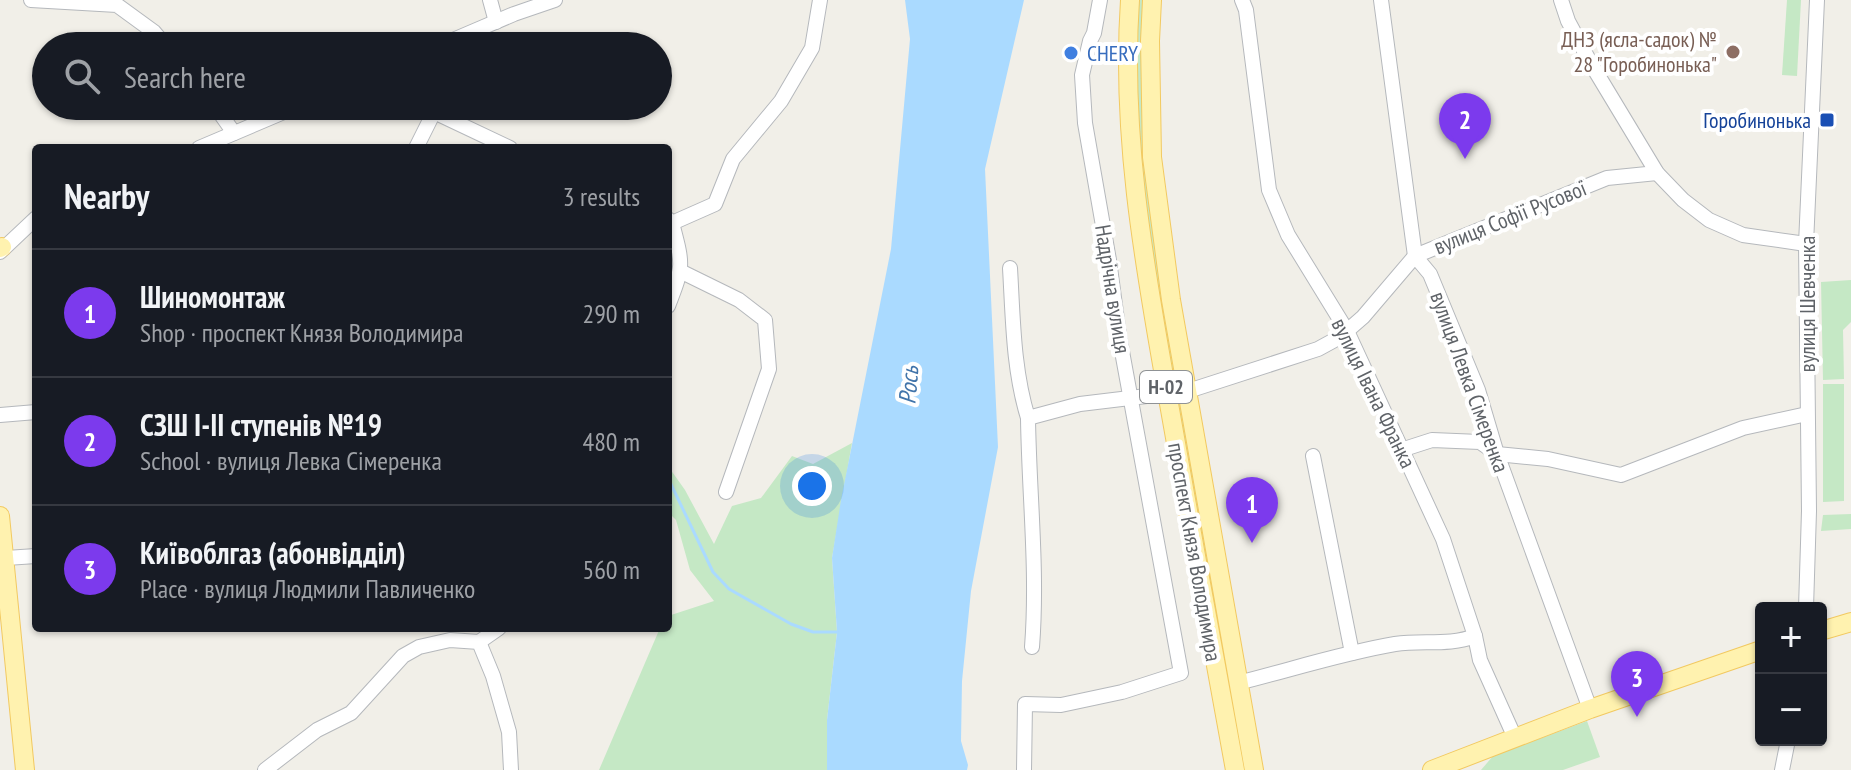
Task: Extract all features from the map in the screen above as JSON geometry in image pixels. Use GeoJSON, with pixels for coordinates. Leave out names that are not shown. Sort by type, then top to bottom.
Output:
{"type":"FeatureCollection","features":[{"type":"Feature","properties":{"kind":"main road","name":"проспект Князя Володимира"},"geometry":{"type":"LineString","coordinates":[[1130,0],[1131,152],[1137,215],[1235,770]]}},
{"type":"Feature","properties":{"kind":"main road","name":"проспект Князя Володимира"},"geometry":{"type":"LineString","coordinates":[[1152,0],[1152,157],[1171,300],[1254,770]]}},
{"type":"Feature","properties":{"kind":"main road"},"geometry":{"type":"LineString","coordinates":[[0,516],[25,770]]}},
{"type":"Feature","properties":{"kind":"main road"},"geometry":{"type":"LineString","coordinates":[[1827,629],[1851,622]]}},
{"type":"Feature","properties":{"kind":"main road"},"geometry":{"type":"LineString","coordinates":[[1432,770],[1590,709],[1755,652]]}},
{"type":"Feature","properties":{"kind":"street"},"geometry":{"type":"LineString","coordinates":[[31,0],[117,5],[154,32]]}},
{"type":"Feature","properties":{"kind":"street"},"geometry":{"type":"LineString","coordinates":[[490,0],[496,22]]}},
{"type":"Feature","properties":{"kind":"street"},"geometry":{"type":"LineString","coordinates":[[472,32],[555,0]]}},
{"type":"Feature","properties":{"kind":"street"},"geometry":{"type":"LineString","coordinates":[[672,220],[715,204],[733,159],[781,101],[812,48],[820,0]]}},
{"type":"Feature","properties":{"kind":"street","name":"Надрічна вулиця"},"geometry":{"type":"LineString","coordinates":[[1024,770],[1025,704],[1061,705],[1122,692],[1181,673],[1130,397],[1085,123],[1082,75],[1100,0]]}},
{"type":"Feature","properties":{"kind":"street","name":"вулиця Івана Франка"},"geometry":{"type":"LineString","coordinates":[[1242,0],[1246,10],[1269,190],[1288,235],[1347,331],[1443,539],[1480,660],[1515,738]]}},
{"type":"Feature","properties":{"kind":"street","name":"вулиця Левка Сімеренка"},"geometry":{"type":"LineString","coordinates":[[1381,0],[1415,256],[1430,274],[1478,390],[1497,454],[1590,709]]}},
{"type":"Feature","properties":{"kind":"street"},"geometry":{"type":"LineString","coordinates":[[1561,0],[1568,21],[1590,62],[1657,173],[1683,200],[1709,220],[1743,235],[1806,244]]}},
{"type":"Feature","properties":{"kind":"street","name":"вулиця Шевченка"},"geometry":{"type":"LineString","coordinates":[[1806,602],[1809,511],[1806,244],[1817,0]]}},
{"type":"Feature","properties":{"kind":"street"},"geometry":{"type":"LineString","coordinates":[[225,120],[234,133]]}},
{"type":"Feature","properties":{"kind":"street"},"geometry":{"type":"LineString","coordinates":[[208,144],[265,120]]}},
{"type":"Feature","properties":{"kind":"street"},"geometry":{"type":"LineString","coordinates":[[418,144],[428,120]]}},
{"type":"Feature","properties":{"kind":"street"},"geometry":{"type":"LineString","coordinates":[[455,120],[502,144]]}},
{"type":"Feature","properties":{"kind":"street","name":"вулиця Софії Русової"},"geometry":{"type":"LineString","coordinates":[[1028,418],[1080,404],[1188,391],[1318,349],[1363,317],[1415,256],[1607,178],[1657,173]]}},
{"type":"Feature","properties":{"kind":"street"},"geometry":{"type":"LineString","coordinates":[[1,249],[32,222]]}},
{"type":"Feature","properties":{"kind":"street"},"geometry":{"type":"LineString","coordinates":[[672,227],[682,259],[682,272],[672,296]]}},
{"type":"Feature","properties":{"kind":"street"},"geometry":{"type":"LineString","coordinates":[[1010,268],[1016,354],[1021,394],[1028,418],[1036,601],[1032,647]]}},
{"type":"Feature","properties":{"kind":"street"},"geometry":{"type":"LineString","coordinates":[[682,272],[739,300],[765,320],[769,369],[741,457],[726,492]]}},
{"type":"Feature","properties":{"kind":"street"},"geometry":{"type":"LineString","coordinates":[[0,415],[32,412]]}},
{"type":"Feature","properties":{"kind":"street"},"geometry":{"type":"LineString","coordinates":[[1401,450],[1432,440],[1480,442],[1497,454],[1548,459],[1621,475],[1743,428],[1807,414]]}},
{"type":"Feature","properties":{"kind":"street"},"geometry":{"type":"LineString","coordinates":[[1313,456],[1352,653]]}},
{"type":"Feature","properties":{"kind":"street"},"geometry":{"type":"LineString","coordinates":[[6,558],[32,556]]}},
{"type":"Feature","properties":{"kind":"street"},"geometry":{"type":"LineString","coordinates":[[265,770],[317,730],[351,713],[382,677],[411,651],[450,640],[479,642],[493,632]]}},
{"type":"Feature","properties":{"kind":"street"},"geometry":{"type":"LineString","coordinates":[[1238,683],[1352,653],[1399,644],[1458,643],[1475,636]]}},
{"type":"Feature","properties":{"kind":"street"},"geometry":{"type":"LineString","coordinates":[[479,642],[493,676],[509,732],[511,770]]}},
{"type":"Feature","properties":{"kind":"street"},"geometry":{"type":"LineString","coordinates":[[1782,770],[1787,746]]}},
{"type":"Feature","properties":{"kind":"green space"},"geometry":{"type":"Polygon","coordinates":[[[1138,0],[1145,0],[1179,385],[1172,386],[1139,146],[1136,98],[1138,0]]]}},
{"type":"Feature","properties":{"kind":"green space"},"geometry":{"type":"Polygon","coordinates":[[[1787,0],[1801,0],[1797,76],[1782,75],[1787,0]]]}},
{"type":"Feature","properties":{"kind":"green space"},"geometry":{"type":"Polygon","coordinates":[[[1851,280],[1851,322],[1843,330],[1844,379],[1823,380],[1821,282],[1851,280]]]}},
{"type":"Feature","properties":{"kind":"green space"},"geometry":{"type":"Polygon","coordinates":[[[1823,384],[1844,384],[1844,501],[1823,502],[1823,384]]]}},
{"type":"Feature","properties":{"kind":"green space"},"geometry":{"type":"Polygon","coordinates":[[[1174,401],[1182,401],[1246,770],[1242,770],[1174,401]]]}},
{"type":"Feature","properties":{"kind":"green space"},"geometry":{"type":"Polygon","coordinates":[[[852,443],[832,558],[837,632],[827,720],[827,770],[599,770],[658,632],[672,632],[672,615],[714,601],[690,570],[676,520],[672,516],[672,472],[714,544],[732,506],[761,498],[792,456],[813,464],[852,443]]]}},
{"type":"Feature","properties":{"kind":"green space"},"geometry":{"type":"Polygon","coordinates":[[[1851,514],[1851,529],[1821,531],[1823,515],[1851,514]]]}},
{"type":"Feature","properties":{"kind":"green space"},"geometry":{"type":"Polygon","coordinates":[[[1587,721],[1600,757],[1563,770],[1481,770],[1493,756],[1587,721]]]}},
{"type":"Feature","properties":{"kind":"water","name":"Рось"},"geometry":{"type":"Polygon","coordinates":[[[905,0],[1024,0],[985,169],[998,447],[971,591],[962,681],[961,741],[968,765],[967,770],[827,770],[827,720],[837,632],[832,558],[891,249],[910,39],[905,0]]]}},
{"type":"Feature","properties":{"kind":"waterway"},"geometry":{"type":"LineString","coordinates":[[672,486],[713,572],[729,589],[791,624],[813,632],[837,632]]}},
{"type":"Feature","properties":{"kind":"place","name":"ДНЗ (ясла-садок) № 28 \"Горобинонька\""},"geometry":{"type":"Point","coordinates":[1733,52]}},
{"type":"Feature","properties":{"kind":"place","name":"CHERY"},"geometry":{"type":"Point","coordinates":[1071,53]}},
{"type":"Feature","properties":{"kind":"place","name":"Горобинонька"},"geometry":{"type":"Point","coordinates":[1827,120]}},
{"type":"Feature","properties":{"kind":"place","name":"СЗШ I-II ступенів №19"},"geometry":{"type":"Point","coordinates":[1465,159]}},
{"type":"Feature","properties":{"kind":"place","name":"Шиномонтаж"},"geometry":{"type":"Point","coordinates":[1252,543]}},
{"type":"Feature","properties":{"kind":"place","name":"Київоблгаз (абонвідділ)"},"geometry":{"type":"Point","coordinates":[1637,717]}}]}
